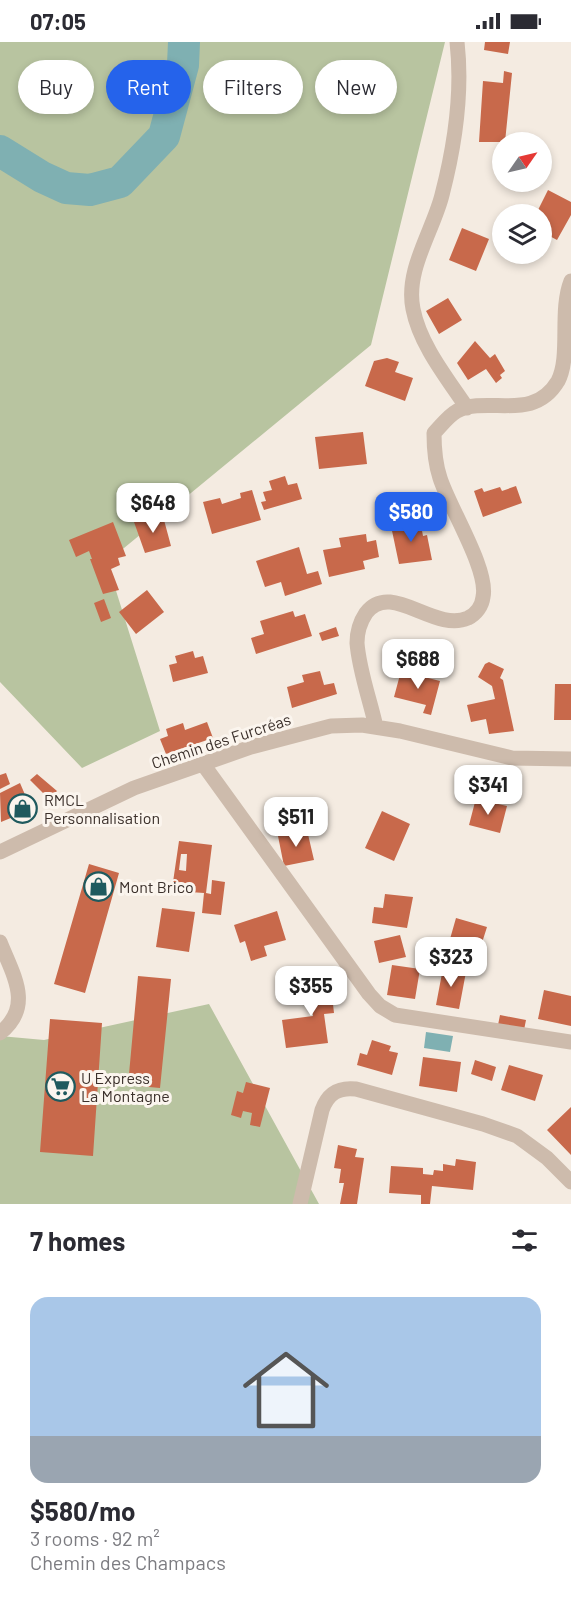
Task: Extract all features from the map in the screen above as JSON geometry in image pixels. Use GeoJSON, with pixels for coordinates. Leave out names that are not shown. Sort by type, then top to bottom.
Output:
{"type":"FeatureCollection","features":[{"type":"Feature","properties":{"kind":"street"},"geometry":{"type":"LineString","coordinates":[[457,42],[459,63],[456,137],[441,198],[415,271],[412,308],[423,339],[467,408]]}},
{"type":"Feature","properties":{"kind":"street"},"geometry":{"type":"LineString","coordinates":[[376,727],[357,642],[359,624],[369,610],[384,602],[401,603],[442,621],[459,621],[475,614],[483,599],[482,575],[439,478],[434,452],[434,433],[456,411],[467,408],[519,406],[535,402],[548,393],[558,380],[567,361],[564,326],[571,281]]}},
{"type":"Feature","properties":{"kind":"street","name":"Chemin des Furcréas"},"geometry":{"type":"LineString","coordinates":[[0,852],[134,788],[251,747],[331,726],[376,727],[512,758],[571,759]]}},
{"type":"Feature","properties":{"kind":"street"},"geometry":{"type":"LineString","coordinates":[[203,764],[380,1006],[395,1015],[571,1042]]}},
{"type":"Feature","properties":{"kind":"street"},"geometry":{"type":"LineString","coordinates":[[0,942],[18,988],[19,1007],[13,1023],[0,1033]]}},
{"type":"Feature","properties":{"kind":"street"},"geometry":{"type":"LineString","coordinates":[[300,1204],[322,1110],[328,1097],[340,1089],[368,1092],[483,1124],[517,1136],[547,1158],[571,1182]]}},
{"type":"Feature","properties":{"kind":"green space"},"geometry":{"type":"Polygon","coordinates":[[[0,42],[445,42],[371,345],[107,562],[160,731],[82,768],[0,682],[0,42]]]}},
{"type":"Feature","properties":{"kind":"green space"},"geometry":{"type":"Polygon","coordinates":[[[209,1004],[319,1204],[0,1204],[0,1036],[44,1040],[209,1004]]]}},
{"type":"Feature","properties":{"kind":"water"},"geometry":{"type":"Polygon","coordinates":[[[426,1032],[453,1036],[450,1052],[424,1048],[426,1032]]]}},
{"type":"Feature","properties":{"kind":"building"},"geometry":{"type":"Polygon","coordinates":[[[485,42],[510,42],[508,54],[484,50],[485,42]]]}},
{"type":"Feature","properties":{"kind":"building"},"geometry":{"type":"Polygon","coordinates":[[[504,71],[512,73],[506,132],[492,132],[492,142],[479,142],[483,81],[503,83],[504,71]]]}},
{"type":"Feature","properties":{"kind":"building"},"geometry":{"type":"Polygon","coordinates":[[[547,192],[552,192],[571,202],[571,215],[557,240],[552,237],[552,204],[541,204],[547,192]]]}},
{"type":"Feature","properties":{"kind":"building"},"geometry":{"type":"Polygon","coordinates":[[[462,228],[489,239],[476,271],[449,260],[462,228]]]}},
{"type":"Feature","properties":{"kind":"building"},"geometry":{"type":"Polygon","coordinates":[[[448,298],[462,320],[439,334],[426,311],[448,298]]]}},
{"type":"Feature","properties":{"kind":"building"},"geometry":{"type":"Polygon","coordinates":[[[475,341],[490,358],[495,354],[505,371],[496,383],[486,369],[468,380],[457,363],[475,341]]]}},
{"type":"Feature","properties":{"kind":"building"},"geometry":{"type":"Polygon","coordinates":[[[387,358],[399,362],[395,372],[413,378],[405,401],[365,386],[374,361],[387,358]]]}},
{"type":"Feature","properties":{"kind":"building"},"geometry":{"type":"Polygon","coordinates":[[[363,432],[367,464],[319,469],[315,437],[363,432]]]}},
{"type":"Feature","properties":{"kind":"building"},"geometry":{"type":"Polygon","coordinates":[[[285,476],[288,485],[297,483],[302,499],[264,510],[261,502],[266,501],[263,492],[272,490],[269,481],[285,476]]]}},
{"type":"Feature","properties":{"kind":"building"},"geometry":{"type":"Polygon","coordinates":[[[516,486],[522,503],[483,517],[474,491],[482,488],[484,492],[500,487],[502,491],[516,486]]]}},
{"type":"Feature","properties":{"kind":"building"},"geometry":{"type":"Polygon","coordinates":[[[252,490],[261,520],[212,534],[203,502],[220,498],[222,504],[241,498],[240,493],[252,490]]]}},
{"type":"Feature","properties":{"kind":"building"},"geometry":{"type":"Polygon","coordinates":[[[156,518],[164,520],[171,546],[145,553],[134,522],[156,518]]]}},
{"type":"Feature","properties":{"kind":"building"},"geometry":{"type":"Polygon","coordinates":[[[420,520],[423,536],[427,535],[432,560],[399,564],[391,526],[420,520]]]}},
{"type":"Feature","properties":{"kind":"building"},"geometry":{"type":"Polygon","coordinates":[[[113,522],[126,556],[118,558],[120,565],[111,569],[119,590],[103,594],[89,551],[76,557],[69,540],[113,522]]]}},
{"type":"Feature","properties":{"kind":"building"},"geometry":{"type":"Polygon","coordinates":[[[366,534],[367,542],[376,540],[379,557],[363,561],[365,569],[329,577],[323,550],[341,547],[339,538],[366,534]]]}},
{"type":"Feature","properties":{"kind":"building"},"geometry":{"type":"Polygon","coordinates":[[[299,547],[307,574],[318,571],[322,584],[285,596],[281,582],[265,587],[256,561],[299,547]]]}},
{"type":"Feature","properties":{"kind":"building"},"geometry":{"type":"Polygon","coordinates":[[[147,590],[164,612],[136,634],[119,612],[147,590]]]}},
{"type":"Feature","properties":{"kind":"building"},"geometry":{"type":"Polygon","coordinates":[[[104,599],[111,618],[101,622],[94,603],[104,599]]]}},
{"type":"Feature","properties":{"kind":"building"},"geometry":{"type":"Polygon","coordinates":[[[293,611],[295,617],[305,614],[312,636],[256,654],[251,638],[264,634],[260,621],[293,611]]]}},
{"type":"Feature","properties":{"kind":"building"},"geometry":{"type":"Polygon","coordinates":[[[336,627],[339,636],[322,641],[319,633],[336,627]]]}},
{"type":"Feature","properties":{"kind":"building"},"geometry":{"type":"Polygon","coordinates":[[[193,651],[195,658],[203,656],[208,673],[173,682],[169,665],[177,663],[175,656],[193,651]]]}},
{"type":"Feature","properties":{"kind":"building"},"geometry":{"type":"Polygon","coordinates":[[[489,662],[504,669],[500,678],[503,680],[514,731],[489,734],[486,719],[471,722],[467,705],[495,699],[492,686],[478,677],[485,664],[489,662]]]}},
{"type":"Feature","properties":{"kind":"building"},"geometry":{"type":"Polygon","coordinates":[[[320,671],[324,685],[334,683],[337,694],[292,708],[287,687],[304,682],[302,675],[320,671]]]}},
{"type":"Feature","properties":{"kind":"building"},"geometry":{"type":"Polygon","coordinates":[[[401,671],[440,681],[431,715],[423,713],[426,705],[394,697],[401,671]]]}},
{"type":"Feature","properties":{"kind":"building"},"geometry":{"type":"Polygon","coordinates":[[[555,684],[571,684],[571,720],[554,720],[555,684]]]}},
{"type":"Feature","properties":{"kind":"building"},"geometry":{"type":"Polygon","coordinates":[[[207,722],[213,738],[166,754],[160,739],[168,736],[166,729],[183,723],[185,730],[207,722]]]}},
{"type":"Feature","properties":{"kind":"building"},"geometry":{"type":"Polygon","coordinates":[[[6,773],[10,784],[0,789],[0,775],[6,773]]]}},
{"type":"Feature","properties":{"kind":"building"},"geometry":{"type":"Polygon","coordinates":[[[37,774],[57,791],[49,799],[30,780],[37,774]]]}},
{"type":"Feature","properties":{"kind":"building"},"geometry":{"type":"Polygon","coordinates":[[[20,783],[29,804],[16,810],[18,815],[1,822],[0,793],[20,783]]]}},
{"type":"Feature","properties":{"kind":"building"},"geometry":{"type":"Polygon","coordinates":[[[485,801],[507,806],[500,833],[469,825],[475,802],[484,804],[485,801]]]}},
{"type":"Feature","properties":{"kind":"building"},"geometry":{"type":"Polygon","coordinates":[[[382,811],[410,824],[394,861],[365,848],[382,811]]]}},
{"type":"Feature","properties":{"kind":"building"},"geometry":{"type":"Polygon","coordinates":[[[307,830],[314,860],[284,866],[278,836],[307,830]]]}},
{"type":"Feature","properties":{"kind":"building"},"geometry":{"type":"Polygon","coordinates":[[[179,841],[212,845],[206,893],[211,894],[212,880],[225,882],[221,915],[202,913],[204,893],[190,892],[191,884],[173,882],[179,841]],[[181,854],[179,870],[186,871],[187,854],[181,854]]]}},
{"type":"Feature","properties":{"kind":"building"},"geometry":{"type":"Polygon","coordinates":[[[89,864],[119,873],[85,993],[54,984],[89,864]]]}},
{"type":"Feature","properties":{"kind":"building"},"geometry":{"type":"Polygon","coordinates":[[[385,894],[413,897],[407,928],[372,923],[374,907],[383,908],[385,894]]]}},
{"type":"Feature","properties":{"kind":"building"},"geometry":{"type":"Polygon","coordinates":[[[162,908],[195,912],[189,952],[156,947],[162,908]]]}},
{"type":"Feature","properties":{"kind":"building"},"geometry":{"type":"Polygon","coordinates":[[[277,911],[286,940],[264,946],[267,956],[251,961],[245,941],[240,943],[234,925],[277,911]]]}},
{"type":"Feature","properties":{"kind":"building"},"geometry":{"type":"Polygon","coordinates":[[[456,918],[487,927],[480,949],[450,939],[456,918]]]}},
{"type":"Feature","properties":{"kind":"building"},"geometry":{"type":"Polygon","coordinates":[[[400,935],[406,957],[379,963],[374,941],[400,935]]]}},
{"type":"Feature","properties":{"kind":"building"},"geometry":{"type":"Polygon","coordinates":[[[392,965],[420,969],[415,999],[387,995],[392,965]]]}},
{"type":"Feature","properties":{"kind":"building"},"geometry":{"type":"Polygon","coordinates":[[[443,968],[466,972],[459,1009],[436,1005],[443,968]]]}},
{"type":"Feature","properties":{"kind":"building"},"geometry":{"type":"Polygon","coordinates":[[[138,976],[171,979],[160,1088],[128,1085],[138,976]]]}},
{"type":"Feature","properties":{"kind":"building"},"geometry":{"type":"Polygon","coordinates":[[[330,978],[334,1013],[324,1014],[328,1043],[286,1048],[282,1020],[313,1016],[310,994],[306,995],[305,982],[330,978]]]}},
{"type":"Feature","properties":{"kind":"building"},"geometry":{"type":"Polygon","coordinates":[[[544,990],[571,996],[571,1026],[538,1019],[544,990]]]}},
{"type":"Feature","properties":{"kind":"building"},"geometry":{"type":"Polygon","coordinates":[[[500,1015],[526,1020],[524,1030],[498,1025],[500,1015]]]}},
{"type":"Feature","properties":{"kind":"building"},"geometry":{"type":"Polygon","coordinates":[[[50,1019],[102,1023],[93,1156],[40,1152],[50,1019]]]}},
{"type":"Feature","properties":{"kind":"building"},"geometry":{"type":"Polygon","coordinates":[[[372,1040],[391,1046],[389,1051],[398,1053],[392,1075],[357,1065],[360,1053],[367,1055],[372,1040]]]}},
{"type":"Feature","properties":{"kind":"building"},"geometry":{"type":"Polygon","coordinates":[[[423,1057],[461,1062],[457,1092],[419,1086],[423,1057]]]}},
{"type":"Feature","properties":{"kind":"building"},"geometry":{"type":"Polygon","coordinates":[[[475,1060],[496,1067],[492,1081],[471,1074],[475,1060]]]}},
{"type":"Feature","properties":{"kind":"building"},"geometry":{"type":"Polygon","coordinates":[[[509,1065],[543,1075],[535,1101],[501,1090],[509,1065]]]}},
{"type":"Feature","properties":{"kind":"building"},"geometry":{"type":"Polygon","coordinates":[[[246,1082],[270,1088],[260,1127],[250,1125],[252,1113],[243,1111],[241,1118],[231,1115],[237,1091],[243,1093],[246,1082]]]}},
{"type":"Feature","properties":{"kind":"building"},"geometry":{"type":"Polygon","coordinates":[[[571,1107],[571,1155],[547,1130],[571,1107]]]}},
{"type":"Feature","properties":{"kind":"building"},"geometry":{"type":"Polygon","coordinates":[[[338,1145],[357,1149],[355,1157],[364,1158],[357,1204],[340,1204],[344,1183],[339,1183],[341,1169],[334,1168],[338,1145]]]}},
{"type":"Feature","properties":{"kind":"building"},"geometry":{"type":"Polygon","coordinates":[[[456,1159],[476,1162],[473,1190],[432,1186],[430,1204],[421,1204],[421,1195],[389,1193],[391,1166],[423,1168],[423,1174],[433,1175],[434,1170],[443,1171],[443,1164],[455,1166],[456,1159]]]}},
{"type":"Feature","properties":{"kind":"waterway"},"geometry":{"type":"LineString","coordinates":[[0,151],[42,177],[66,188],[90,190],[120,182],[164,136],[183,65],[184,42]]}},
{"type":"Feature","properties":{"kind":"place","name":"RMCL Personnalisation"},"geometry":{"type":"Point","coordinates":[23,809]}},
{"type":"Feature","properties":{"kind":"place","name":"Mont Brico"},"geometry":{"type":"Point","coordinates":[98,887]}},
{"type":"Feature","properties":{"kind":"place","name":"U Express La Montagne"},"geometry":{"type":"Point","coordinates":[60,1087]}}]}
